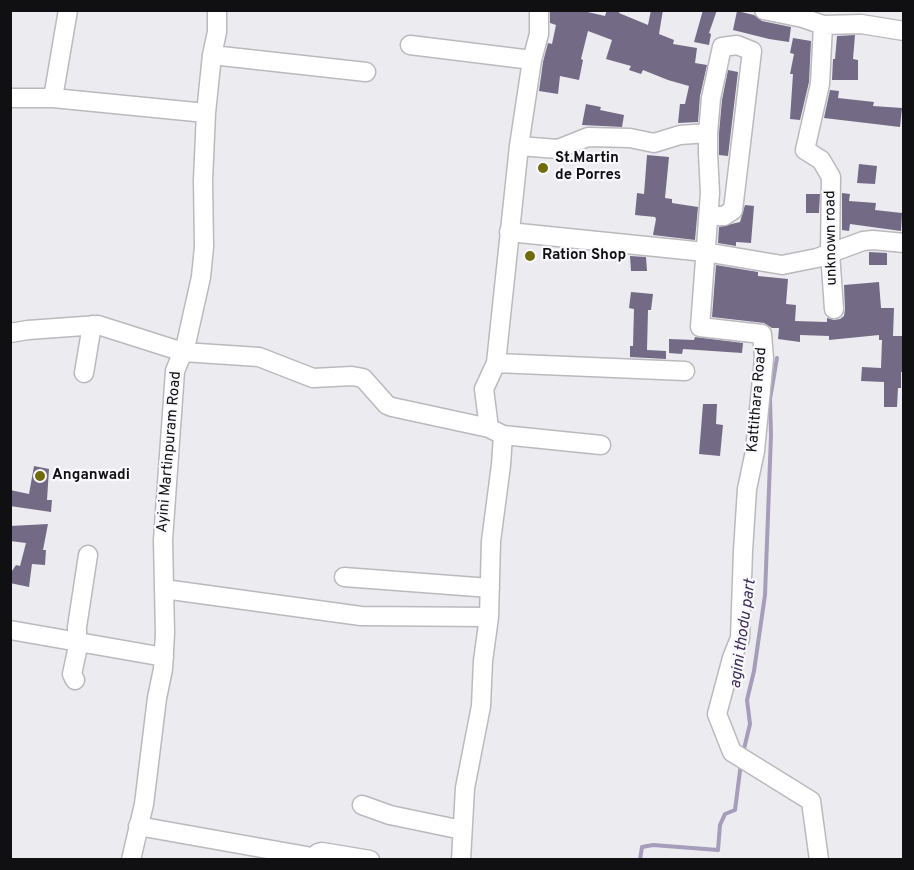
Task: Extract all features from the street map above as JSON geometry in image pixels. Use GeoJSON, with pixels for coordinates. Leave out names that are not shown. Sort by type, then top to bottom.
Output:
{"type":"FeatureCollection","features":[{"type":"Feature","properties":{"kind":"street"},"geometry":{"type":"LineString","coordinates":[[53,98],[68,10]]}},
{"type":"Feature","properties":{"kind":"street","name":"Ayini Martinpuram Road"},"geometry":{"type":"LineString","coordinates":[[131,860],[144,804],[164,657],[163,540],[175,371],[183,352],[201,277],[204,247],[203,180],[206,113],[212,55],[217,32],[217,10]]}},
{"type":"Feature","properties":{"kind":"street"},"geometry":{"type":"LineString","coordinates":[[461,860],[465,788],[481,706],[483,661],[489,617],[491,541],[501,465],[496,431],[484,389],[496,363],[519,146],[532,60],[539,34],[538,10]]}},
{"type":"Feature","properties":{"kind":"street"},"geometry":{"type":"LineString","coordinates":[[764,10],[803,18],[823,25],[861,24],[903,31]]}},
{"type":"Feature","properties":{"kind":"street","name":"unknown road"},"geometry":{"type":"LineString","coordinates":[[823,25],[820,84],[805,150],[821,160],[831,177],[830,253],[834,309]]}},
{"type":"Feature","properties":{"kind":"street"},"geometry":{"type":"LineString","coordinates":[[410,45],[532,60]]}},
{"type":"Feature","properties":{"kind":"street","name":"Kattithara Road"},"geometry":{"type":"LineString","coordinates":[[709,216],[724,216],[734,210],[752,51],[737,45],[722,47],[711,98],[708,133],[709,216],[700,327],[762,334],[764,358],[755,450],[747,489],[740,638],[732,658],[717,714],[732,752],[810,801],[819,860]]}},
{"type":"Feature","properties":{"kind":"street"},"geometry":{"type":"LineString","coordinates":[[212,55],[366,72]]}},
{"type":"Feature","properties":{"kind":"street"},"geometry":{"type":"LineString","coordinates":[[10,98],[53,98],[206,113]]}},
{"type":"Feature","properties":{"kind":"street"},"geometry":{"type":"LineString","coordinates":[[519,146],[558,149],[588,137],[630,138],[654,143],[680,135],[708,133]]}},
{"type":"Feature","properties":{"kind":"street"},"geometry":{"type":"LineString","coordinates":[[509,232],[705,252],[782,265],[817,258],[873,240],[903,243]]}},
{"type":"Feature","properties":{"kind":"street"},"geometry":{"type":"LineString","coordinates":[[84,374],[92,325]]}},
{"type":"Feature","properties":{"kind":"street"},"geometry":{"type":"LineString","coordinates":[[10,333],[98,325],[183,352],[259,357],[313,378],[352,376],[363,378],[387,405],[392,407],[496,431],[601,445]]}},
{"type":"Feature","properties":{"kind":"street"},"geometry":{"type":"LineString","coordinates":[[496,363],[685,371]]}},
{"type":"Feature","properties":{"kind":"street"},"geometry":{"type":"LineString","coordinates":[[75,680],[72,674],[77,651],[76,641],[88,555]]}},
{"type":"Feature","properties":{"kind":"street"},"geometry":{"type":"LineString","coordinates":[[344,577],[490,588]]}},
{"type":"Feature","properties":{"kind":"street"},"geometry":{"type":"LineString","coordinates":[[164,589],[361,616],[489,617]]}},
{"type":"Feature","properties":{"kind":"street"},"geometry":{"type":"LineString","coordinates":[[10,630],[164,657]]}},
{"type":"Feature","properties":{"kind":"street"},"geometry":{"type":"LineString","coordinates":[[362,806],[390,815],[462,830]]}},
{"type":"Feature","properties":{"kind":"street"},"geometry":{"type":"LineString","coordinates":[[138,826],[311,858],[322,852],[370,860]]}},
{"type":"Feature","properties":{"kind":"building"},"geometry":{"type":"Polygon","coordinates":[[[550,10],[576,12],[579,10],[605,16],[607,10],[620,10],[619,13],[648,25],[651,10],[663,10],[659,34],[674,40],[673,44],[697,48],[695,63],[707,65],[700,96],[698,122],[678,123],[680,104],[685,104],[689,86],[643,70],[641,74],[629,70],[631,66],[606,59],[612,40],[588,31],[581,59],[583,60],[579,80],[560,76],[558,94],[539,91],[543,62],[548,43],[552,44],[556,25],[550,23],[550,10]]]}},
{"type":"Feature","properties":{"kind":"building"},"geometry":{"type":"Polygon","coordinates":[[[703,10],[717,10],[709,33],[711,34],[709,45],[694,42],[703,10]]]}},
{"type":"Feature","properties":{"kind":"building"},"geometry":{"type":"Polygon","coordinates":[[[737,11],[754,15],[762,21],[791,27],[789,42],[733,30],[737,11]]]}},
{"type":"Feature","properties":{"kind":"building"},"geometry":{"type":"Polygon","coordinates":[[[855,35],[853,59],[858,60],[858,80],[832,80],[837,36],[855,35]]]}},
{"type":"Feature","properties":{"kind":"building"},"geometry":{"type":"Polygon","coordinates":[[[793,38],[811,41],[809,82],[800,120],[790,119],[793,74],[790,74],[794,54],[790,53],[793,38]]]}},
{"type":"Feature","properties":{"kind":"building"},"geometry":{"type":"Polygon","coordinates":[[[728,70],[738,72],[728,156],[719,155],[719,133],[728,70]]]}},
{"type":"Feature","properties":{"kind":"building"},"geometry":{"type":"Polygon","coordinates":[[[830,90],[839,91],[838,98],[874,102],[873,106],[902,108],[900,127],[824,118],[830,90]]]}},
{"type":"Feature","properties":{"kind":"building"},"geometry":{"type":"Polygon","coordinates":[[[586,104],[601,107],[600,110],[624,115],[622,127],[582,125],[586,104]]]}},
{"type":"Feature","properties":{"kind":"building"},"geometry":{"type":"Polygon","coordinates":[[[647,155],[669,157],[665,198],[672,199],[672,203],[698,207],[695,240],[653,235],[655,217],[635,215],[637,193],[644,194],[647,155]]]}},
{"type":"Feature","properties":{"kind":"building"},"geometry":{"type":"Polygon","coordinates":[[[859,164],[877,166],[875,184],[857,183],[859,164]]]}},
{"type":"Feature","properties":{"kind":"building"},"geometry":{"type":"Polygon","coordinates":[[[842,193],[850,194],[849,201],[876,203],[875,210],[902,213],[901,231],[850,224],[849,231],[842,230],[842,193]]]}},
{"type":"Feature","properties":{"kind":"building"},"geometry":{"type":"Polygon","coordinates":[[[806,194],[820,194],[819,213],[806,213],[806,194]]]}},
{"type":"Feature","properties":{"kind":"building"},"geometry":{"type":"Polygon","coordinates":[[[745,205],[754,206],[751,243],[736,242],[736,246],[718,243],[719,227],[740,222],[745,205]]]}},
{"type":"Feature","properties":{"kind":"building"},"geometry":{"type":"Polygon","coordinates":[[[869,252],[887,253],[887,265],[869,265],[869,252]]]}},
{"type":"Feature","properties":{"kind":"building"},"geometry":{"type":"Polygon","coordinates":[[[630,256],[646,257],[647,271],[631,271],[630,256]]]}},
{"type":"Feature","properties":{"kind":"building"},"geometry":{"type":"Polygon","coordinates":[[[716,265],[758,272],[758,276],[788,279],[786,304],[796,305],[795,321],[827,322],[827,318],[840,319],[844,316],[845,309],[844,285],[879,282],[881,308],[894,308],[893,336],[903,336],[903,372],[901,372],[901,388],[898,388],[897,407],[884,407],[884,382],[861,381],[862,367],[881,368],[882,340],[879,340],[879,335],[829,340],[829,336],[800,335],[800,342],[778,339],[779,328],[772,328],[764,323],[712,317],[716,265]]]}},
{"type":"Feature","properties":{"kind":"building"},"geometry":{"type":"Polygon","coordinates":[[[631,292],[653,294],[651,310],[648,310],[647,350],[666,351],[666,359],[630,357],[630,346],[633,346],[634,309],[629,308],[631,292]]]}},
{"type":"Feature","properties":{"kind":"building"},"geometry":{"type":"Polygon","coordinates":[[[695,337],[743,343],[742,353],[683,349],[682,354],[669,353],[669,339],[694,340],[695,337]]]}},
{"type":"Feature","properties":{"kind":"building"},"geometry":{"type":"Polygon","coordinates":[[[703,404],[717,404],[716,424],[723,425],[720,456],[699,454],[703,404]]]}},
{"type":"Feature","properties":{"kind":"building"},"geometry":{"type":"Polygon","coordinates":[[[34,466],[49,469],[47,500],[52,500],[51,512],[10,506],[10,490],[29,494],[34,466]]]}},
{"type":"Feature","properties":{"kind":"building"},"geometry":{"type":"Polygon","coordinates":[[[48,524],[43,550],[46,550],[45,565],[32,564],[29,587],[10,583],[10,574],[16,565],[20,566],[26,543],[10,541],[10,526],[48,524]]]}},
{"type":"Feature","properties":{"kind":"waterway","name":"agini thodu part"},"geometry":{"type":"LineString","coordinates":[[743,753],[750,724],[747,700],[754,671],[765,595],[771,435],[770,399],[777,358]]}},
{"type":"Feature","properties":{"kind":"waterway","name":"agini thodu part"},"geometry":{"type":"LineString","coordinates":[[640,860],[642,847],[653,845],[718,850],[720,825],[725,814],[735,810],[741,763]]}},
{"type":"Feature","properties":{"kind":"place","name":"St.Martin de Porres"},"geometry":{"type":"Point","coordinates":[543,168]}},
{"type":"Feature","properties":{"kind":"place","name":"Ration Shop"},"geometry":{"type":"Point","coordinates":[530,256]}},
{"type":"Feature","properties":{"kind":"place","name":"Anganwadi"},"geometry":{"type":"Point","coordinates":[40,476]}}]}
